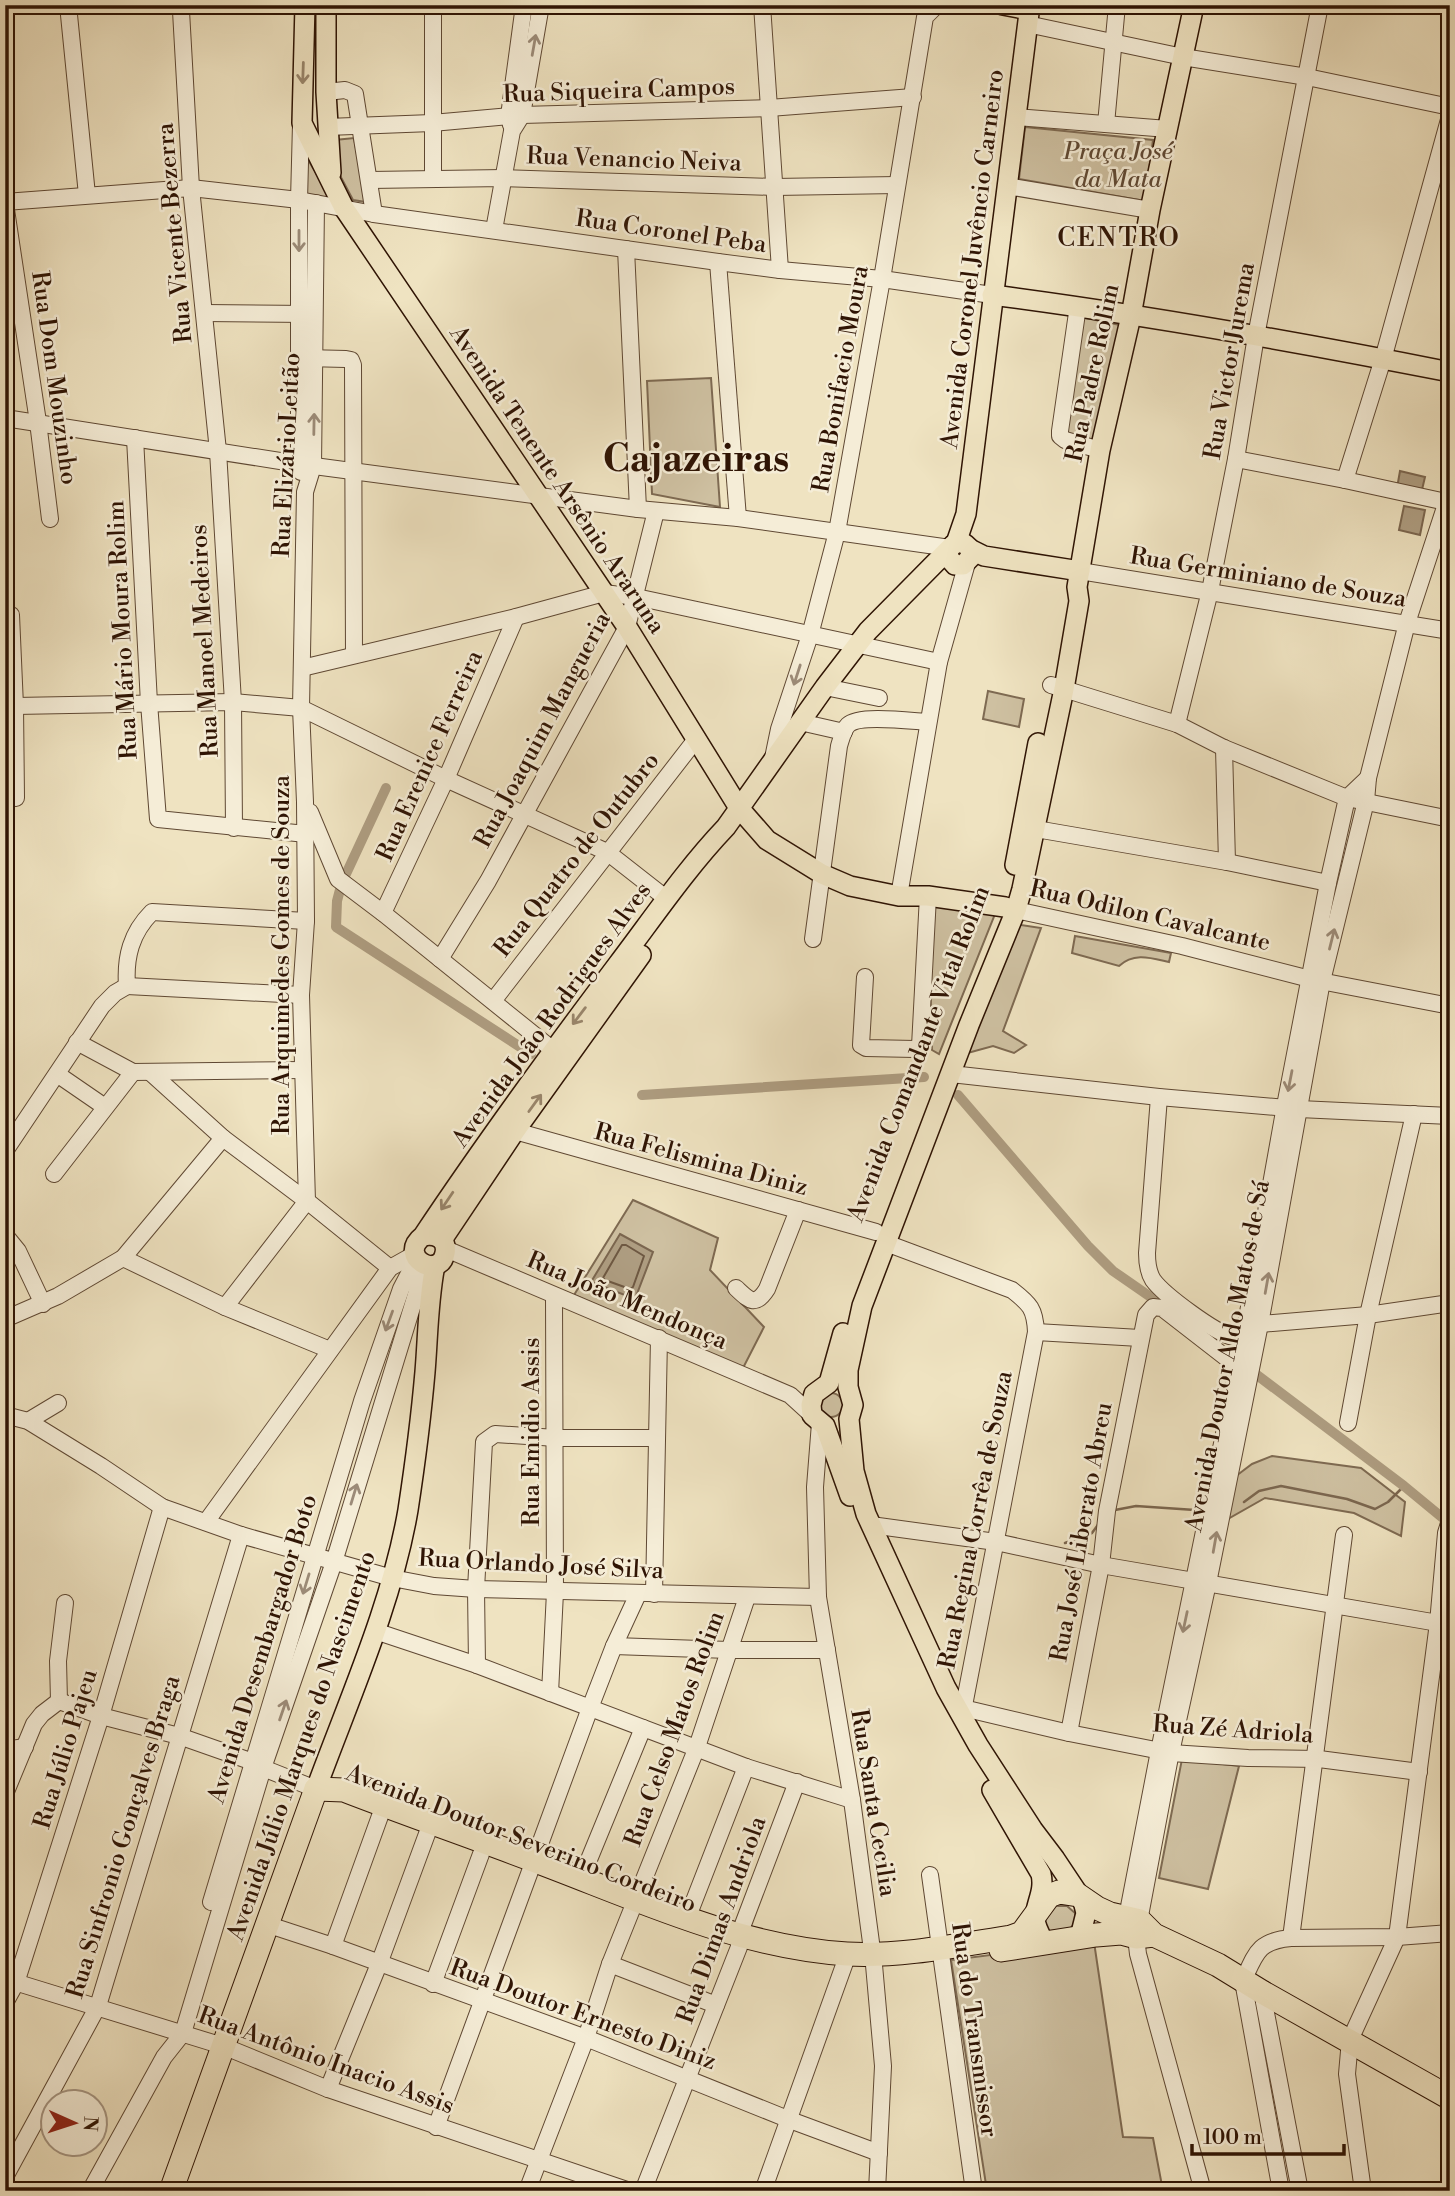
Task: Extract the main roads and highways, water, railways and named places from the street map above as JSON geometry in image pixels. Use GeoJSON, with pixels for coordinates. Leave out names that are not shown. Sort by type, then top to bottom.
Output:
{"type":"FeatureCollection","features":[{"type":"Feature","properties":{"kind":"highway","name":"Avenida Doutor Severino Cordeiro"},"geometry":{"type":"LineString","coordinates":[[316,1789],[340,1802],[380,1816],[430,1828],[633,1905],[739,1941],[815,1950],[847,1959],[1045,1944]]}},
{"type":"Feature","properties":{"kind":"highway","name":"Avenida Doutor Severino Cordeiro"},"geometry":{"type":"LineString","coordinates":[[316,1789],[344,1790],[481,1854],[581,1879],[633,1905],[687,1919],[739,1941]]}},
{"type":"Feature","properties":{"kind":"highway","name":"Avenida Júlio Marques do Nascimento"},"geometry":{"type":"LineString","coordinates":[[172,2191],[316,1789]]}},
{"type":"Feature","properties":{"kind":"highway"},"geometry":{"type":"LineString","coordinates":[[1036,1912],[1044,1899],[1054,1894],[1065,1892],[1078,1895],[1097,1908],[1218,1965],[1252,1987],[1450,2098]]}},
{"type":"Feature","properties":{"kind":"highway","name":"Avenida Doutor Severino Cordeiro"},"geometry":{"type":"LineString","coordinates":[[940,1954],[1022,1933],[1036,1912]]}},
{"type":"Feature","properties":{"kind":"highway"},"geometry":{"type":"LineString","coordinates":[[1045,1944],[1121,1933],[1139,1927]]}},
{"type":"Feature","properties":{"kind":"main road","name":"Avenida Tenente Arsênio Araruna"},"geometry":{"type":"LineString","coordinates":[[305,5],[302,123],[344,208],[627,627],[739,808]]}},
{"type":"Feature","properties":{"kind":"main road"},"geometry":{"type":"LineString","coordinates":[[326,5],[326,92],[331,181]]}},
{"type":"Feature","properties":{"kind":"main road"},"geometry":{"type":"LineString","coordinates":[[1003,5],[1029,13]]}},
{"type":"Feature","properties":{"kind":"main road","name":"Rua Padre Rolim"},"geometry":{"type":"LineString","coordinates":[[1078,579],[1100,450],[1131,316],[1150,210],[1194,5]]}},
{"type":"Feature","properties":{"kind":"main road","name":"Avenida Coronel Juvêncio Carneiro"},"geometry":{"type":"LineString","coordinates":[[963,555],[969,534],[966,514],[1029,13]]}},
{"type":"Feature","properties":{"kind":"main road"},"geometry":{"type":"LineString","coordinates":[[992,295],[1077,306],[1256,336],[1450,372]]}},
{"type":"Feature","properties":{"kind":"main road","name":"Avenida João Rodrigues Alves"},"geometry":{"type":"LineString","coordinates":[[429,1253],[485,1144],[667,899],[726,827],[772,760],[792,719],[825,687],[857,645],[926,570],[935,572],[963,555],[1078,579]]}},
{"type":"Feature","properties":{"kind":"main road","name":"Avenida Comandante Vital Rolim"},"geometry":{"type":"LineString","coordinates":[[1078,579],[1079,601],[1057,687],[1035,755],[1010,893],[1010,909],[881,1237],[855,1330],[848,1370],[848,1387],[853,1405],[849,1419],[854,1471],[866,1514],[946,1688],[962,1712],[978,1745],[1078,1895]]}},
{"type":"Feature","properties":{"kind":"main road","name":"Avenida Comandante Vital Rolim"},"geometry":{"type":"LineString","coordinates":[[819,1421],[811,1400],[823,1387],[850,1302],[951,1074],[1036,829],[1057,687]]}},
{"type":"Feature","properties":{"kind":"main road","name":"Rua Odilon Cavalcante"},"geometry":{"type":"LineString","coordinates":[[739,808],[767,840],[822,874],[850,887],[898,896],[928,896],[1010,909]]}},
{"type":"Feature","properties":{"kind":"main road","name":"Avenida João Rodrigues Alves"},"geometry":{"type":"LineString","coordinates":[[429,1253],[674,908],[710,863],[726,827]]}},
{"type":"Feature","properties":{"kind":"main road","name":"Avenida Júlio Marques do Nascimento"},"geometry":{"type":"LineString","coordinates":[[316,1789],[392,1578],[407,1512],[425,1374],[430,1291],[429,1253]]}},
{"type":"Feature","properties":{"kind":"main road"},"geometry":{"type":"LineString","coordinates":[[823,1387],[838,1383],[848,1387]]}},
{"type":"Feature","properties":{"kind":"main road"},"geometry":{"type":"LineString","coordinates":[[849,1419],[841,1424],[819,1421],[911,1643],[957,1732],[1041,1874],[1043,1887],[1036,1912],[1036,1924],[1045,1944]]}},
{"type":"Feature","properties":{"kind":"main road"},"geometry":{"type":"LineString","coordinates":[[1078,1895],[1086,1907],[1080,1937]]}},
{"type":"Feature","properties":{"kind":"water"},"geometry":{"type":"Polygon","coordinates":[[[1400,471],[1425,477],[1421,494],[1397,488],[1400,471]]]}},
{"type":"Feature","properties":{"kind":"water"},"geometry":{"type":"Polygon","coordinates":[[[1404,506],[1425,510],[1420,535],[1399,530],[1404,506]]]}},
{"type":"Feature","properties":{"kind":"water"},"geometry":{"type":"Polygon","coordinates":[[[620,1234],[653,1252],[635,1299],[591,1282],[620,1234]]]}},
{"type":"Feature","properties":{"kind":"waterway"},"geometry":{"type":"LineString","coordinates":[[346,874],[386,788]]}},
{"type":"Feature","properties":{"kind":"waterway"},"geometry":{"type":"LineString","coordinates":[[342,882],[337,901],[336,927],[531,1054]]}},
{"type":"Feature","properties":{"kind":"waterway"},"geometry":{"type":"LineString","coordinates":[[642,1095],[924,1077]]}},
{"type":"Feature","properties":{"kind":"waterway"},"geometry":{"type":"LineString","coordinates":[[958,1095],[1088,1246],[1113,1271],[1165,1307]]}},
{"type":"Feature","properties":{"kind":"waterway"},"geometry":{"type":"LineString","coordinates":[[1249,1369],[1444,1519]]}},
{"type":"Feature","properties":{"kind":"waterway"},"geometry":{"type":"LineString","coordinates":[[1244,1502],[1259,1491],[1281,1486],[1347,1499],[1375,1509],[1388,1502],[1404,1486]]}},
{"type":"Feature","properties":{"kind":"waterway"},"geometry":{"type":"LineString","coordinates":[[1115,1510],[1136,1506],[1195,1510]]}},
{"type":"Feature","properties":{"kind":"waterway"},"geometry":{"type":"LineString","coordinates":[[1065,1543],[1092,1533],[1100,1522]]}},
{"type":"Feature","properties":{"kind":"district","name":"CENTRO"},"geometry":{"type":"Point","coordinates":[1119,238]}},
{"type":"Feature","properties":{"kind":"district","name":"Cajazeiras"},"geometry":{"type":"Point","coordinates":[696,459]}},
{"type":"Feature","properties":{"kind":"park label","name":"Praça José da Mata"},"geometry":{"type":"Point","coordinates":[1118,166]}}]}
